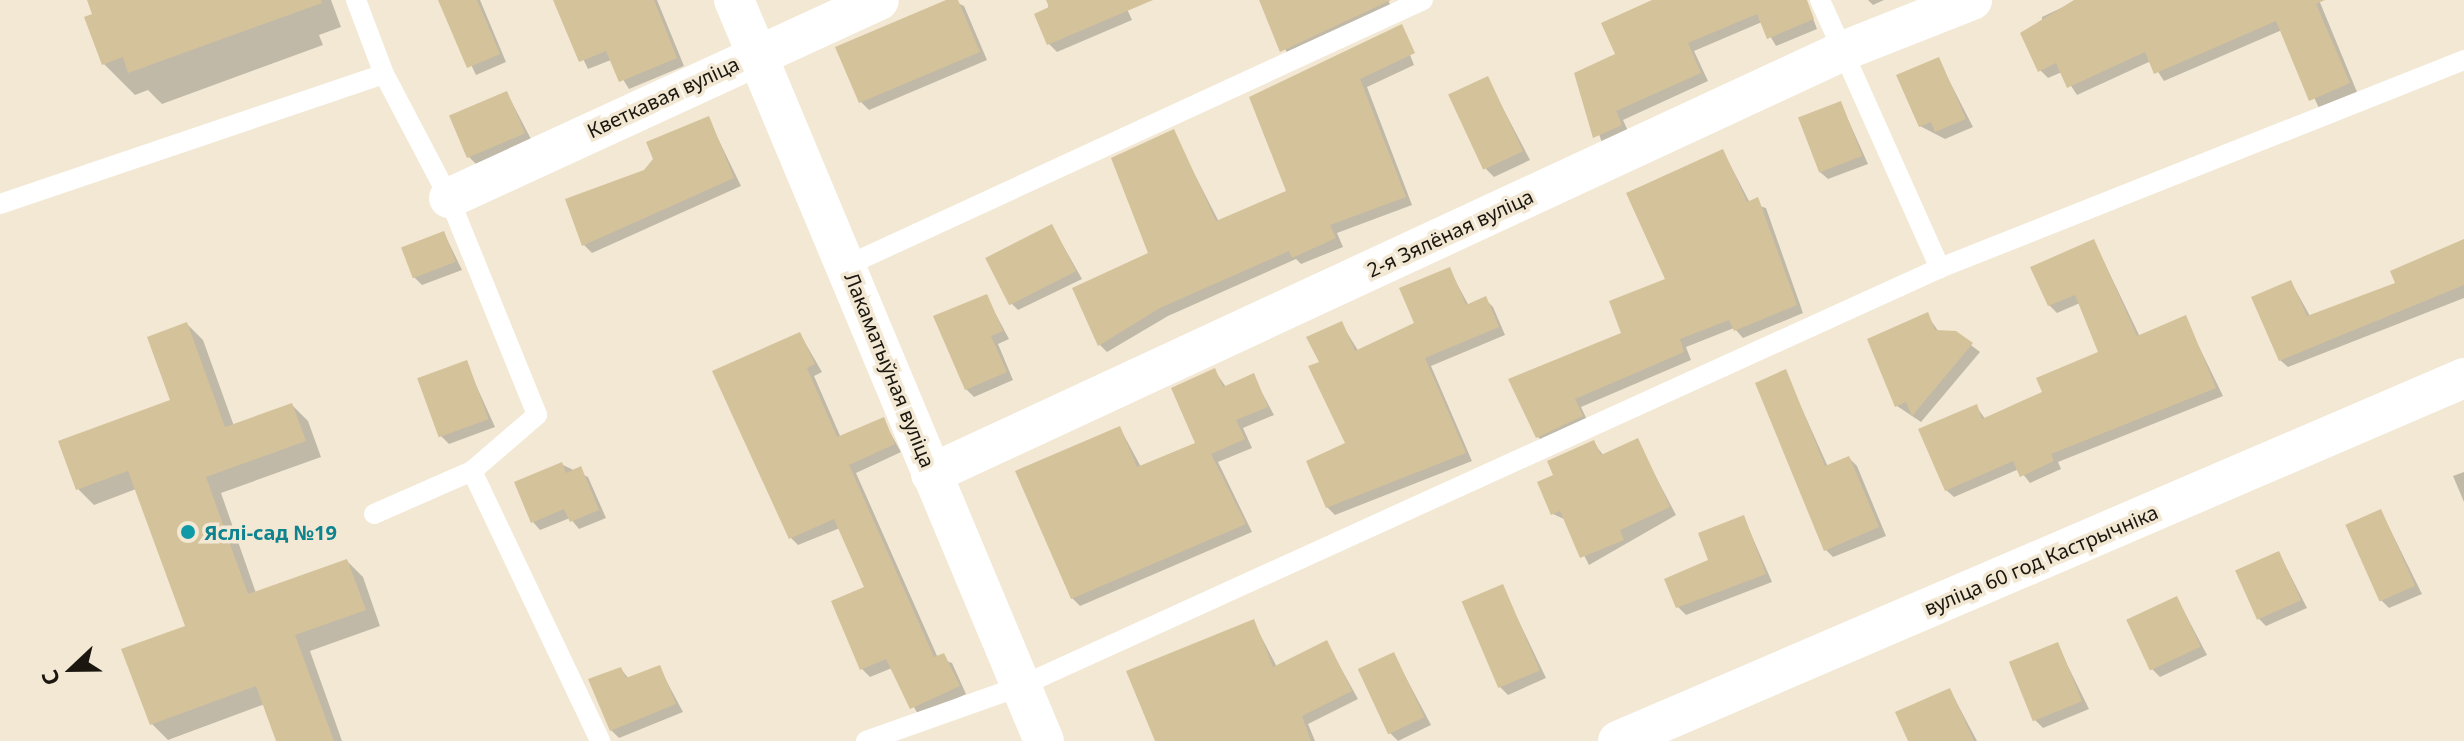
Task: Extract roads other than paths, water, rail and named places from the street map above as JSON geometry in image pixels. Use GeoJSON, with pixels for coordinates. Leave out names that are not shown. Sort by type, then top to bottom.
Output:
{"type":"FeatureCollection","features":[{"type":"Feature","properties":{"kind":"street","name":"Лакаматыўная вуліца"},"geometry":{"type":"LineString","coordinates":[[734,0],[760,52],[931,474],[1044,741]]}},
{"type":"Feature","properties":{"kind":"street","name":"Кветкавая вуліца"},"geometry":{"type":"LineString","coordinates":[[449,198],[760,52],[879,0]]}},
{"type":"Feature","properties":{"kind":"street","name":"2-я Зялёная вуліца"},"geometry":{"type":"LineString","coordinates":[[931,474],[1843,51],[1972,0]]}},
{"type":"Feature","properties":{"kind":"street","name":"вуліца 60 год Кастрычніка"},"geometry":{"type":"LineString","coordinates":[[1618,741],[2464,378]]}},
{"type":"Feature","properties":{"kind":"lane"},"geometry":{"type":"LineString","coordinates":[[356,0],[384,74],[449,198],[537,415],[472,471],[374,514]]}},
{"type":"Feature","properties":{"kind":"lane"},"geometry":{"type":"LineString","coordinates":[[848,265],[1423,0]]}},
{"type":"Feature","properties":{"kind":"lane"},"geometry":{"type":"LineString","coordinates":[[1820,0],[1940,268]]}},
{"type":"Feature","properties":{"kind":"lane"},"geometry":{"type":"LineString","coordinates":[[866,741],[1021,686],[1940,268],[2464,60]]}},
{"type":"Feature","properties":{"kind":"lane"},"geometry":{"type":"LineString","coordinates":[[0,204],[384,74]]}},
{"type":"Feature","properties":{"kind":"lane"},"geometry":{"type":"LineString","coordinates":[[472,471],[600,741]]}},
{"type":"Feature","properties":{"kind":"place","name":"Яслі-сад №19"},"geometry":{"type":"Point","coordinates":[188,532]}}]}
